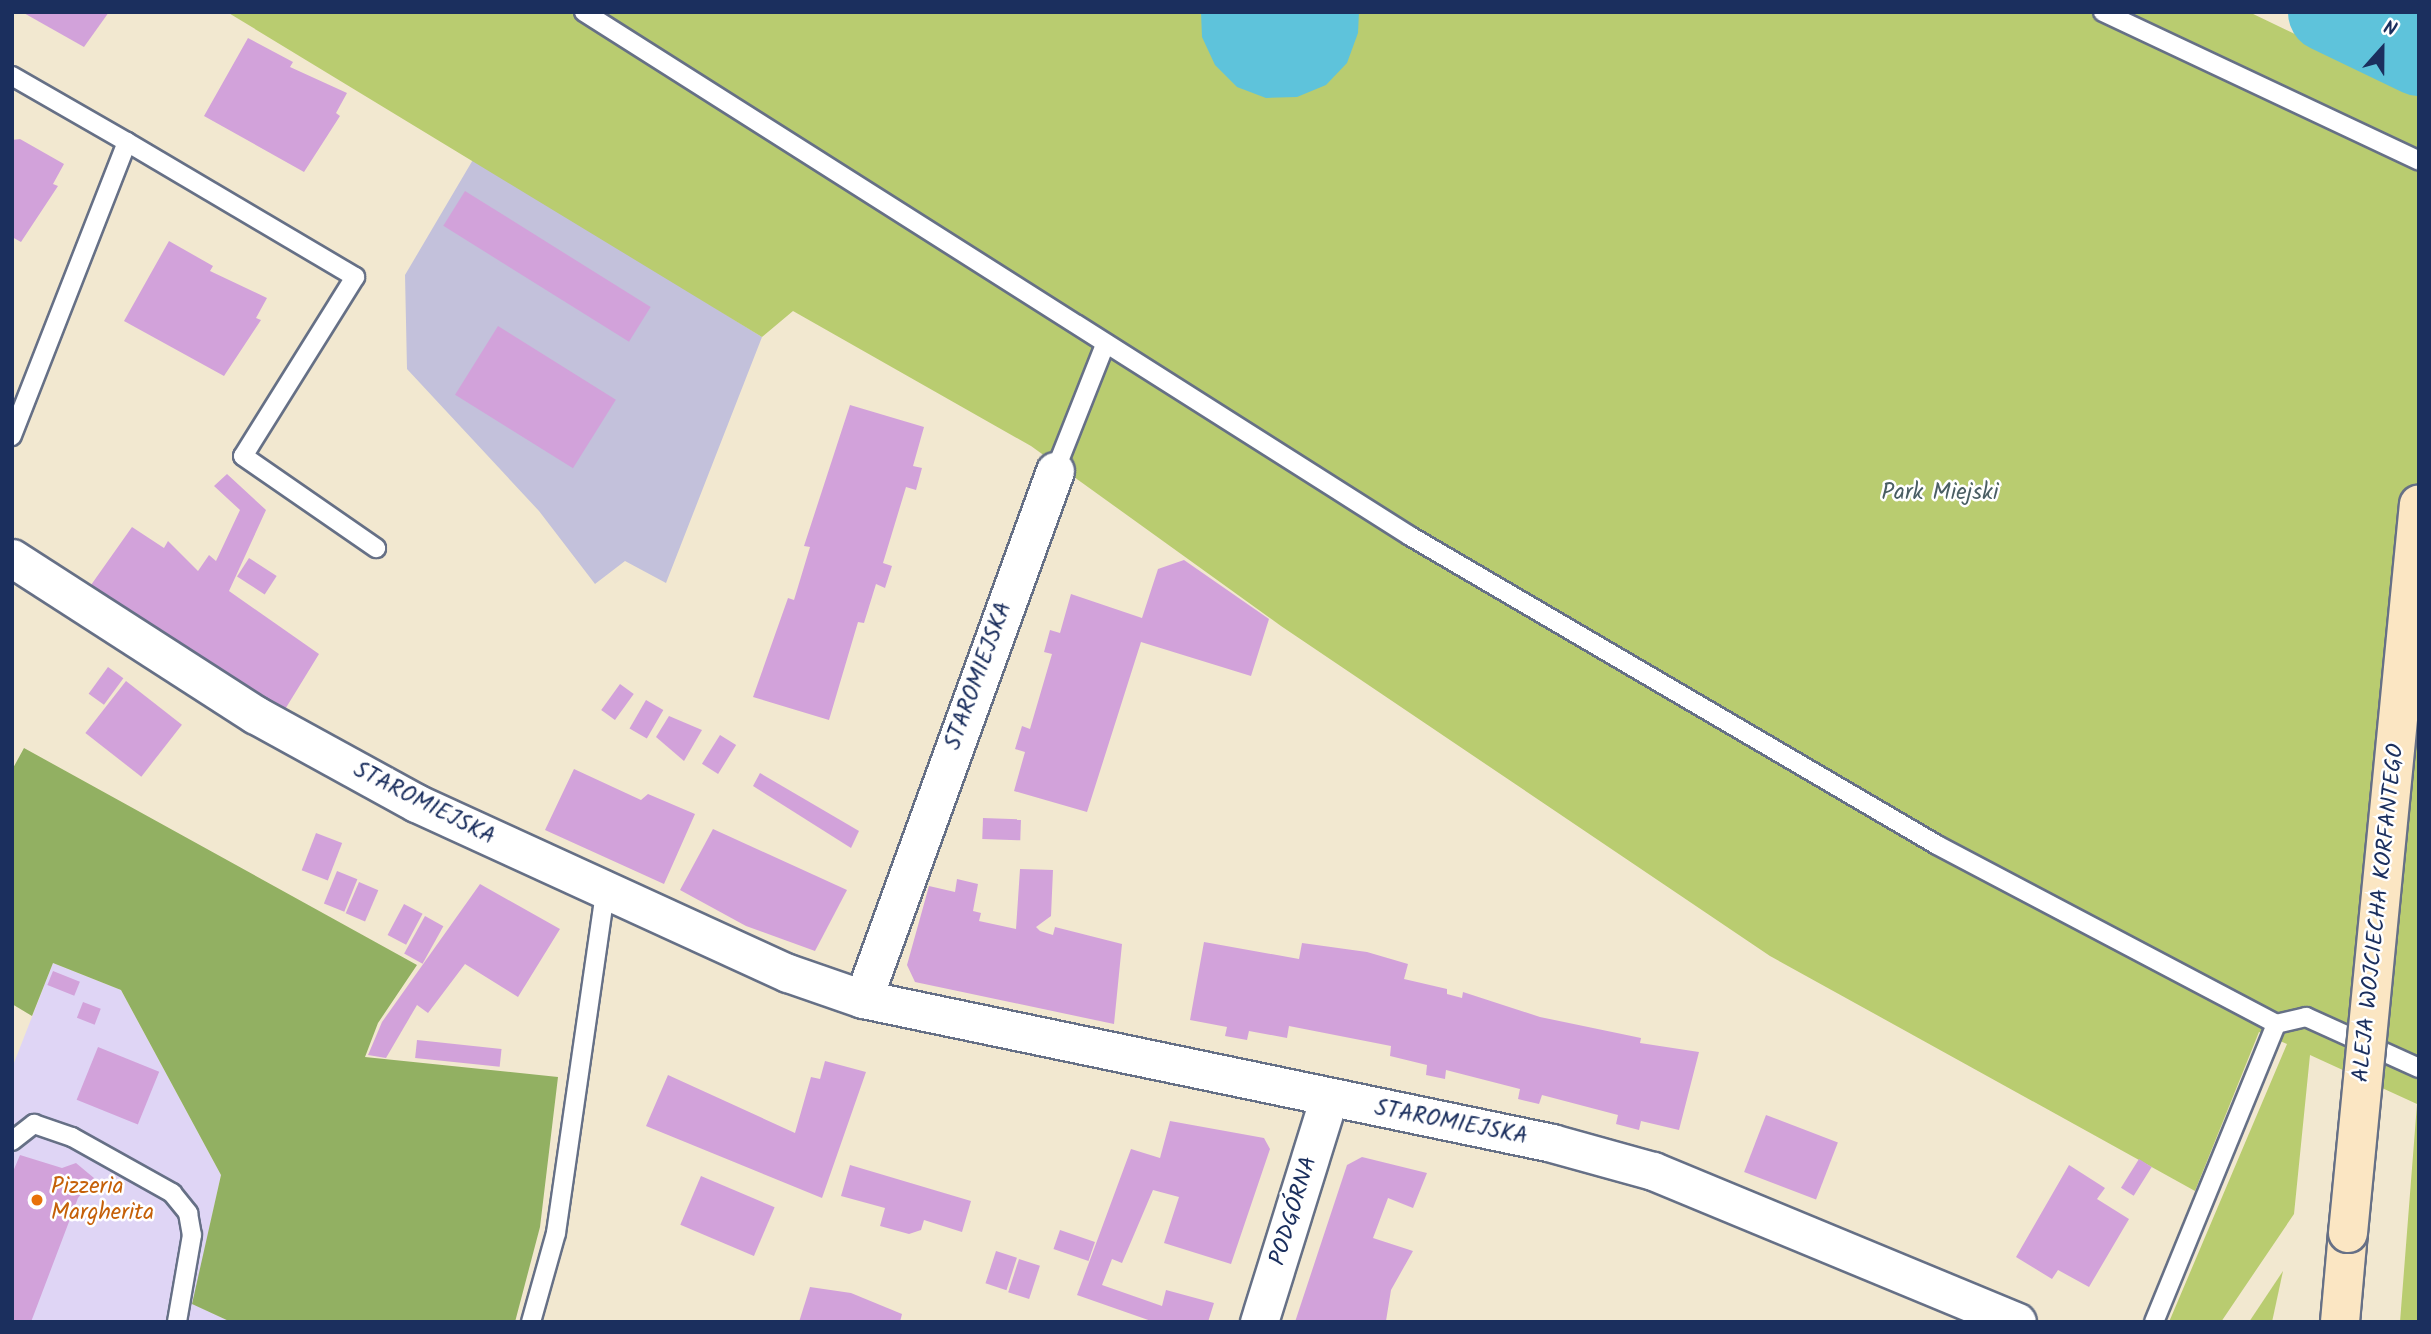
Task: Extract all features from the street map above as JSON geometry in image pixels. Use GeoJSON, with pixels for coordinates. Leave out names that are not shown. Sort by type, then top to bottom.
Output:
{"type":"FeatureCollection","features":[{"type":"Feature","properties":{"kind":"main road","name":"ALEJA WOJCIECHA KORFANTEGO"},"geometry":{"type":"LineString","coordinates":[[2340,1322],[2419,504]]}},
{"type":"Feature","properties":{"kind":"street","name":"STAROMIEJSKA"},"geometry":{"type":"LineString","coordinates":[[863,999],[1055,471]]}},
{"type":"Feature","properties":{"kind":"street","name":"STAROMIEJSKA"},"geometry":{"type":"LineString","coordinates":[[12,558],[256,715],[605,895],[863,999],[1328,1100],[1552,1143],[1653,1171],[2017,1322]]}},
{"type":"Feature","properties":{"kind":"street","name":"PODGÓRNA"},"geometry":{"type":"LineString","coordinates":[[1259,1322],[1328,1100]]}},
{"type":"Feature","properties":{"kind":"lane"},"geometry":{"type":"LineString","coordinates":[[584,12],[1410,536],[1937,845],[2276,1024],[2306,1017],[2419,1068]]}},
{"type":"Feature","properties":{"kind":"lane"},"geometry":{"type":"LineString","coordinates":[[2103,12],[2419,161]]}},
{"type":"Feature","properties":{"kind":"lane"},"geometry":{"type":"LineString","coordinates":[[12,76],[355,277],[243,456],[376,548]]}},
{"type":"Feature","properties":{"kind":"lane"},"geometry":{"type":"LineString","coordinates":[[12,436],[127,142]]}},
{"type":"Feature","properties":{"kind":"lane"},"geometry":{"type":"LineString","coordinates":[[1055,471],[1105,345]]}},
{"type":"Feature","properties":{"kind":"lane"},"geometry":{"type":"LineString","coordinates":[[531,1322],[556,1233],[605,895]]}},
{"type":"Feature","properties":{"kind":"lane"},"geometry":{"type":"LineString","coordinates":[[2154,1322],[2276,1024]]}},
{"type":"Feature","properties":{"kind":"lane"},"geometry":{"type":"LineString","coordinates":[[12,1141],[34,1124],[72,1137],[172,1194],[188,1213],[192,1235],[177,1322]]}},
{"type":"Feature","properties":{"kind":"shaded area"},"geometry":{"type":"Polygon","coordinates":[[[474,158],[762,337],[666,583],[625,561],[595,584],[539,511],[407,369],[405,275],[474,158]]]}},
{"type":"Feature","properties":{"kind":"shaded area"},"geometry":{"type":"Polygon","coordinates":[[[53,963],[121,990],[221,1175],[193,1304],[231,1322],[12,1322],[12,1068],[53,963]]]}},
{"type":"Feature","properties":{"kind":"green space","name":"Park Miejski"},"geometry":{"type":"Polygon","coordinates":[[[227,12],[2249,12],[2419,94],[2419,1322],[2400,1322],[2417,1104],[2310,1055],[2294,1214],[2221,1322],[2169,1322],[2287,1044],[2259,1032],[2195,1191],[1770,956],[1281,626],[1031,446],[793,311],[762,337],[227,12]]]}},
{"type":"Feature","properties":{"kind":"green space"},"geometry":{"type":"Polygon","coordinates":[[[24,748],[417,965],[378,1023],[365,1057],[558,1077],[540,1227],[515,1322],[231,1322],[192,1304],[221,1175],[121,990],[53,963],[32,1016],[12,1004],[12,770],[24,748]]]}},
{"type":"Feature","properties":{"kind":"green space"},"geometry":{"type":"Polygon","coordinates":[[[2283,1271],[2272,1322],[2249,1322],[2283,1271]]]}},
{"type":"Feature","properties":{"kind":"water"},"geometry":{"type":"Polygon","coordinates":[[[1201,12],[1359,12],[1358,33],[1347,63],[1326,85],[1297,97],[1266,98],[1237,87],[1215,65],[1202,37],[1201,12]]]}},
{"type":"Feature","properties":{"kind":"building"},"geometry":{"type":"Polygon","coordinates":[[[22,12],[109,12],[84,47],[22,12]]]}},
{"type":"Feature","properties":{"kind":"building"},"geometry":{"type":"Polygon","coordinates":[[[248,38],[293,62],[290,67],[347,93],[336,113],[340,116],[304,172],[204,116],[248,38]]]}},
{"type":"Feature","properties":{"kind":"building"},"geometry":{"type":"Polygon","coordinates":[[[20,139],[64,164],[53,184],[58,186],[21,242],[12,237],[12,140],[20,139]]]}},
{"type":"Feature","properties":{"kind":"building"},"geometry":{"type":"Polygon","coordinates":[[[465,191],[651,307],[629,342],[443,226],[465,191]]]}},
{"type":"Feature","properties":{"kind":"building"},"geometry":{"type":"Polygon","coordinates":[[[169,241],[213,266],[210,271],[267,298],[256,318],[261,320],[224,376],[124,321],[169,241]]]}},
{"type":"Feature","properties":{"kind":"building"},"geometry":{"type":"Polygon","coordinates":[[[498,326],[616,400],[573,468],[455,395],[498,326]]]}},
{"type":"Feature","properties":{"kind":"building"},"geometry":{"type":"Polygon","coordinates":[[[850,405],[924,427],[913,466],[922,468],[916,490],[906,487],[883,563],[892,566],[885,588],[876,584],[864,623],[858,622],[829,720],[753,697],[788,598],[794,600],[810,547],[804,546],[850,405]]]}},
{"type":"Feature","properties":{"kind":"building"},"geometry":{"type":"Polygon","coordinates":[[[227,474],[266,510],[229,591],[319,654],[284,711],[91,585],[132,527],[164,548],[168,541],[198,571],[209,555],[216,561],[240,510],[214,486],[227,474]]]}},
{"type":"Feature","properties":{"kind":"building"},"geometry":{"type":"Polygon","coordinates":[[[249,558],[277,576],[265,594],[237,576],[249,558]]]}},
{"type":"Feature","properties":{"kind":"building"},"geometry":{"type":"Polygon","coordinates":[[[1184,560],[1269,619],[1251,676],[1141,642],[1087,812],[1014,791],[1025,752],[1015,749],[1022,726],[1030,729],[1052,654],[1044,652],[1050,630],[1060,633],[1071,594],[1142,618],[1158,569],[1184,560]]]}},
{"type":"Feature","properties":{"kind":"building"},"geometry":{"type":"Polygon","coordinates":[[[108,667],[123,678],[104,705],[89,694],[108,667]]]}},
{"type":"Feature","properties":{"kind":"building"},"geometry":{"type":"Polygon","coordinates":[[[126,681],[182,725],[141,777],[85,733],[126,681]]]}},
{"type":"Feature","properties":{"kind":"building"},"geometry":{"type":"Polygon","coordinates":[[[620,684],[634,694],[615,720],[601,710],[620,684]]]}},
{"type":"Feature","properties":{"kind":"building"},"geometry":{"type":"Polygon","coordinates":[[[646,700],[663,710],[647,739],[630,729],[646,700]]]}},
{"type":"Feature","properties":{"kind":"building"},"geometry":{"type":"Polygon","coordinates":[[[669,716],[702,730],[684,761],[656,737],[669,716]]]}},
{"type":"Feature","properties":{"kind":"building"},"geometry":{"type":"Polygon","coordinates":[[[720,735],[736,745],[718,774],[702,764],[720,735]]]}},
{"type":"Feature","properties":{"kind":"building"},"geometry":{"type":"Polygon","coordinates":[[[574,769],[641,800],[648,794],[695,814],[664,884],[545,830],[574,769]]]}},
{"type":"Feature","properties":{"kind":"building"},"geometry":{"type":"Polygon","coordinates":[[[760,773],[859,831],[851,848],[753,786],[760,773]]]}},
{"type":"Feature","properties":{"kind":"building"},"geometry":{"type":"Polygon","coordinates":[[[983,818],[1021,819],[1020,840],[982,839],[983,818]]]}},
{"type":"Feature","properties":{"kind":"building"},"geometry":{"type":"Polygon","coordinates":[[[713,829],[847,890],[815,951],[746,926],[680,890],[713,829]]]}},
{"type":"Feature","properties":{"kind":"building"},"geometry":{"type":"Polygon","coordinates":[[[316,833],[342,843],[328,880],[302,870],[316,833]]]}},
{"type":"Feature","properties":{"kind":"building"},"geometry":{"type":"Polygon","coordinates":[[[1020,869],[1053,870],[1051,916],[1036,927],[1040,931],[1053,935],[1055,927],[1122,944],[1114,1024],[915,982],[907,965],[929,886],[955,892],[957,879],[978,884],[973,911],[981,913],[979,921],[1016,929],[1020,869]]]}},
{"type":"Feature","properties":{"kind":"building"},"geometry":{"type":"Polygon","coordinates":[[[337,871],[357,879],[344,912],[324,903],[337,871]]]}},
{"type":"Feature","properties":{"kind":"building"},"geometry":{"type":"Polygon","coordinates":[[[359,882],[378,890],[365,922],[346,913],[359,882]]]}},
{"type":"Feature","properties":{"kind":"building"},"geometry":{"type":"Polygon","coordinates":[[[480,884],[560,929],[518,997],[465,964],[428,1013],[417,1005],[386,1058],[368,1055],[382,1022],[480,884]]]}},
{"type":"Feature","properties":{"kind":"building"},"geometry":{"type":"Polygon","coordinates":[[[404,904],[423,914],[406,945],[388,935],[404,904]]]}},
{"type":"Feature","properties":{"kind":"building"},"geometry":{"type":"Polygon","coordinates":[[[425,916],[443,926],[423,964],[404,954],[425,916]]]}},
{"type":"Feature","properties":{"kind":"building"},"geometry":{"type":"Polygon","coordinates":[[[1204,942],[1299,959],[1302,943],[1367,952],[1408,964],[1404,979],[1447,989],[1447,994],[1462,998],[1463,992],[1540,1017],[1641,1038],[1640,1043],[1699,1052],[1679,1130],[1641,1121],[1639,1130],[1616,1124],[1618,1115],[1542,1095],[1539,1104],[1518,1099],[1520,1089],[1446,1070],[1445,1079],[1426,1075],[1427,1065],[1390,1056],[1391,1046],[1289,1026],[1287,1038],[1249,1031],[1247,1040],[1225,1036],[1227,1027],[1190,1020],[1204,942]]]}},
{"type":"Feature","properties":{"kind":"building"},"geometry":{"type":"Polygon","coordinates":[[[53,971],[80,982],[74,996],[47,985],[53,971]]]}},
{"type":"Feature","properties":{"kind":"building"},"geometry":{"type":"Polygon","coordinates":[[[83,1002],[101,1009],[95,1025],[77,1018],[83,1002]]]}},
{"type":"Feature","properties":{"kind":"building"},"geometry":{"type":"Polygon","coordinates":[[[417,1040],[502,1049],[500,1067],[415,1058],[417,1040]]]}},
{"type":"Feature","properties":{"kind":"building"},"geometry":{"type":"Polygon","coordinates":[[[98,1047],[159,1072],[138,1125],[77,1100],[98,1047]]]}},
{"type":"Feature","properties":{"kind":"building"},"geometry":{"type":"Polygon","coordinates":[[[825,1061],[866,1072],[822,1198],[646,1126],[668,1075],[795,1133],[811,1077],[820,1079],[825,1061]]]}},
{"type":"Feature","properties":{"kind":"building"},"geometry":{"type":"Polygon","coordinates":[[[1766,1115],[1838,1143],[1816,1200],[1744,1172],[1766,1115]]]}},
{"type":"Feature","properties":{"kind":"building"},"geometry":{"type":"Polygon","coordinates":[[[1170,1121],[1264,1138],[1270,1149],[1231,1264],[1164,1243],[1179,1197],[1153,1190],[1122,1263],[1112,1259],[1102,1285],[1162,1306],[1166,1290],[1214,1303],[1208,1322],[1154,1322],[1077,1295],[1131,1149],[1160,1158],[1170,1121]]]}},
{"type":"Feature","properties":{"kind":"building"},"geometry":{"type":"Polygon","coordinates":[[[20,1155],[62,1168],[76,1163],[94,1178],[78,1198],[31,1322],[12,1322],[12,1174],[20,1155]]]}},
{"type":"Feature","properties":{"kind":"building"},"geometry":{"type":"Polygon","coordinates":[[[1362,1157],[1427,1173],[1413,1208],[1388,1198],[1373,1238],[1413,1251],[1391,1290],[1386,1321],[1295,1322],[1347,1165],[1362,1157]]]}},
{"type":"Feature","properties":{"kind":"building"},"geometry":{"type":"Polygon","coordinates":[[[2139,1159],[2152,1167],[2134,1196],[2121,1188],[2139,1159]]]}},
{"type":"Feature","properties":{"kind":"building"},"geometry":{"type":"Polygon","coordinates":[[[850,1165],[971,1201],[962,1232],[924,1220],[921,1230],[909,1234],[880,1226],[885,1208],[841,1196],[850,1165]]]}},
{"type":"Feature","properties":{"kind":"building"},"geometry":{"type":"Polygon","coordinates":[[[2069,1165],[2105,1188],[2097,1199],[2129,1219],[2089,1287],[2058,1270],[2052,1279],[2016,1257],[2069,1165]]]}},
{"type":"Feature","properties":{"kind":"building"},"geometry":{"type":"Polygon","coordinates":[[[701,1176],[775,1207],[754,1256],[680,1225],[701,1176]]]}},
{"type":"Feature","properties":{"kind":"building"},"geometry":{"type":"Polygon","coordinates":[[[1060,1230],[1095,1242],[1088,1261],[1053,1249],[1060,1230]]]}},
{"type":"Feature","properties":{"kind":"building"},"geometry":{"type":"Polygon","coordinates":[[[996,1251],[1017,1258],[1006,1290],[985,1283],[996,1251]]]}},
{"type":"Feature","properties":{"kind":"building"},"geometry":{"type":"Polygon","coordinates":[[[1019,1259],[1040,1266],[1029,1299],[1008,1292],[1019,1259]]]}},
{"type":"Feature","properties":{"kind":"building"},"geometry":{"type":"Polygon","coordinates":[[[810,1287],[851,1293],[902,1314],[900,1322],[799,1322],[810,1287]]]}},
{"type":"Feature","properties":{"kind":"waterway"},"geometry":{"type":"LineString","coordinates":[[2327,12],[2419,56]]}},
{"type":"Feature","properties":{"kind":"place","name":"Pizzeria Margherita"},"geometry":{"type":"Point","coordinates":[37,1200]}}]}
